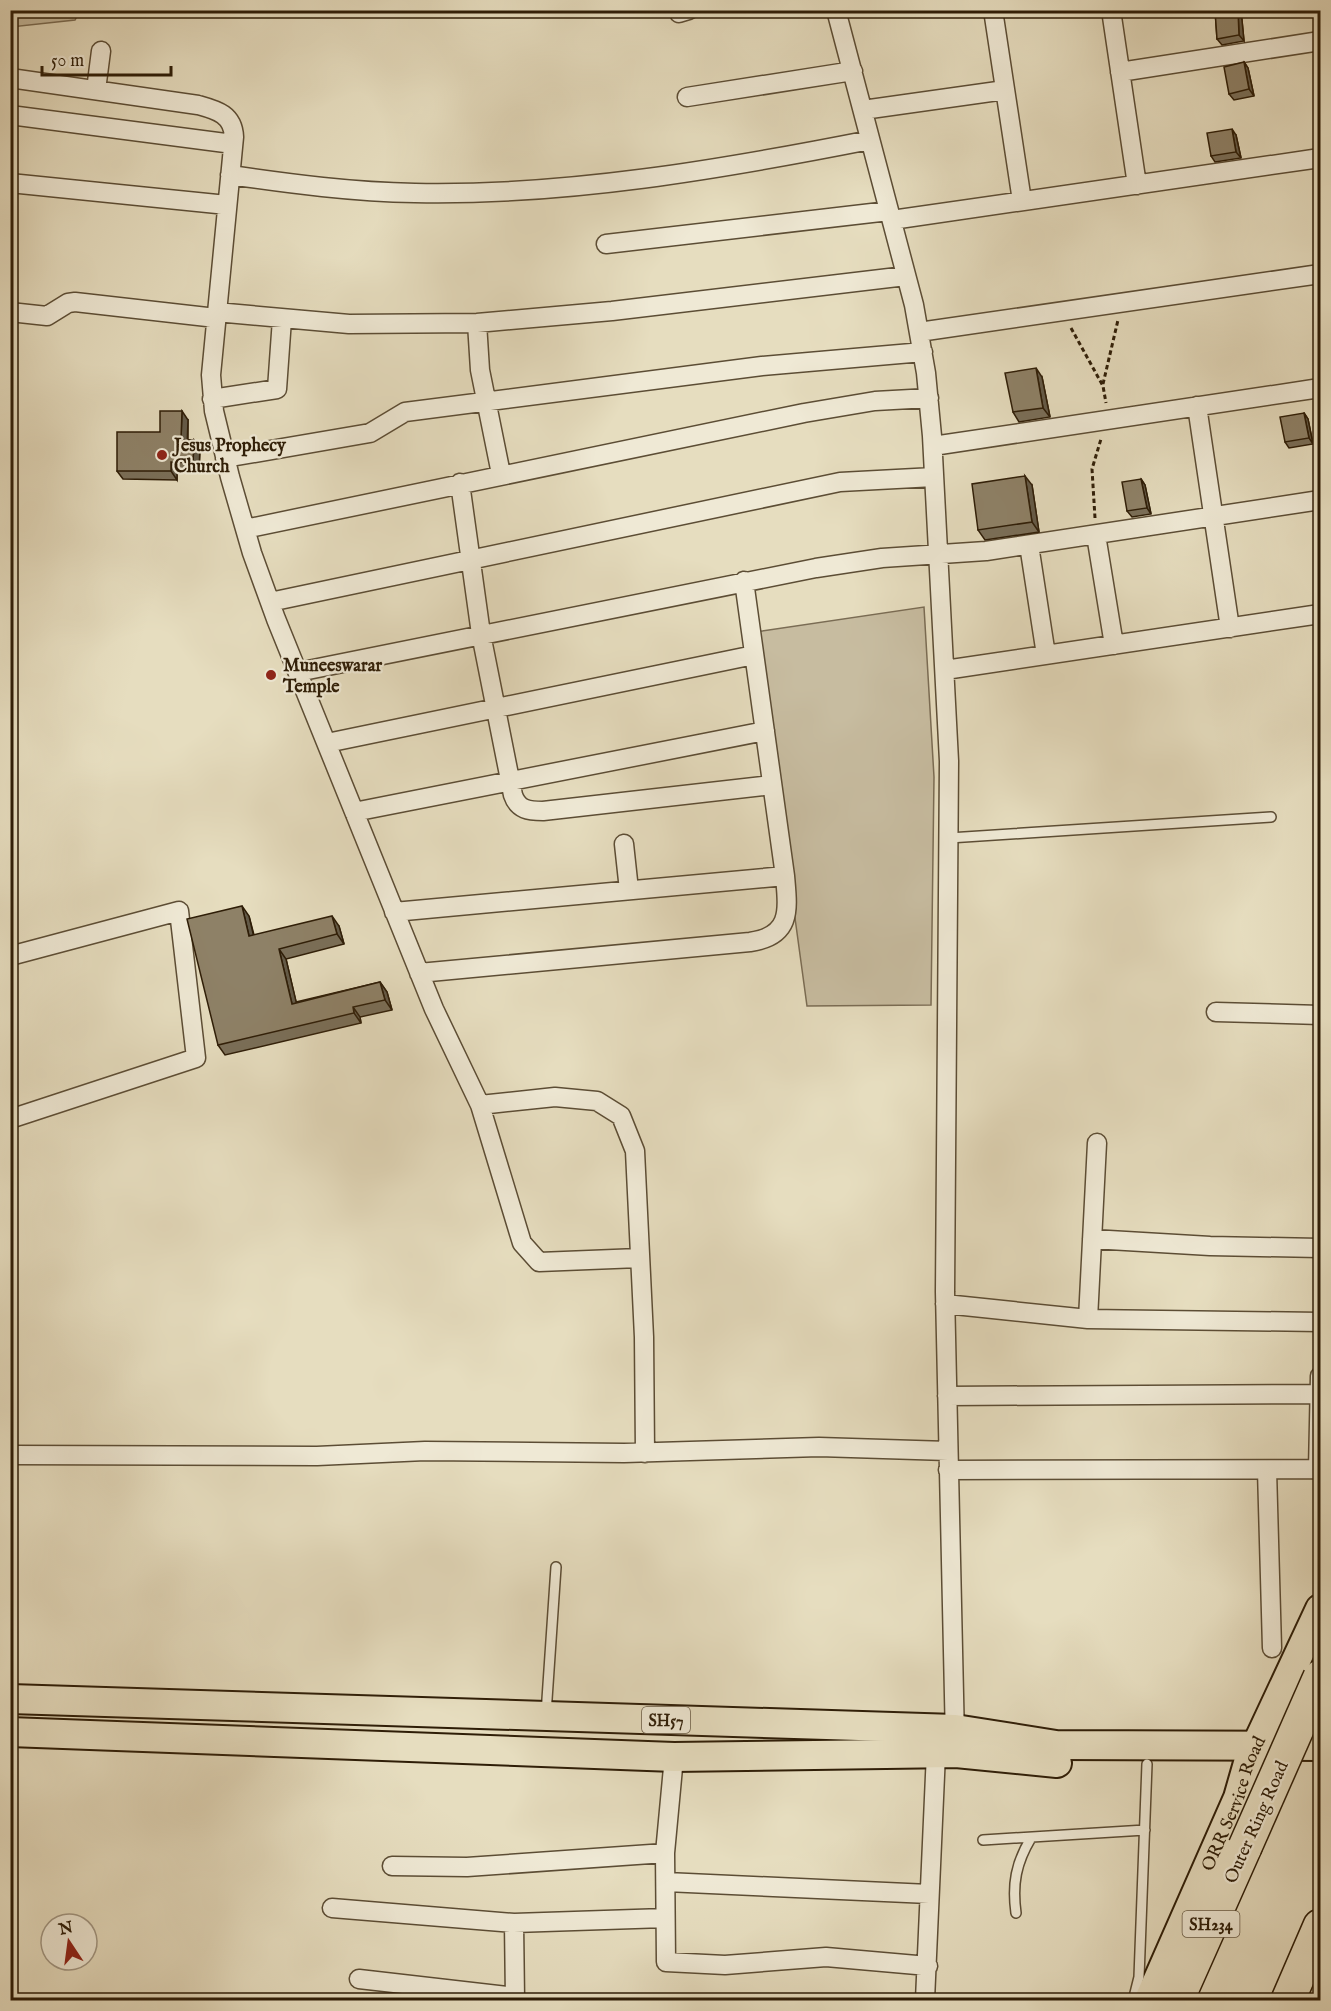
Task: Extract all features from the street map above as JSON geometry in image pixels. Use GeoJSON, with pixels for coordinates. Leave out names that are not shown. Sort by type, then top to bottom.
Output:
{"type":"FeatureCollection","features":[{"type":"Feature","properties":{"kind":"highway","name":"Outer Ring Road"},"geometry":{"type":"LineString","coordinates":[[1177,2001],[1320,1677]]}},
{"type":"Feature","properties":{"kind":"highway"},"geometry":{"type":"LineString","coordinates":[[1288,2001],[1320,1926]]}},
{"type":"Feature","properties":{"kind":"main road","name":"ORR Service Road"},"geometry":{"type":"LineString","coordinates":[[1149,2001],[1238,1798],[1253,1754],[1320,1609]]}},
{"type":"Feature","properties":{"kind":"main road","name":"SH57"},"geometry":{"type":"LineString","coordinates":[[10,1699],[546,1716],[949,1745],[1059,1763],[1147,1764],[1320,1746]]}},
{"type":"Feature","properties":{"kind":"main road","name":"SH57"},"geometry":{"type":"LineString","coordinates":[[10,1732],[208,1742],[674,1757],[949,1745],[1056,1745],[1253,1754],[1320,1764]]}},
{"type":"Feature","properties":{"kind":"street"},"geometry":{"type":"LineString","coordinates":[[836,10],[920,332],[933,446],[945,670],[949,838],[945,1304],[949,1745],[929,1894],[925,2001]]}},
{"type":"Feature","properties":{"kind":"street"},"geometry":{"type":"LineString","coordinates":[[993,10],[1022,201]]}},
{"type":"Feature","properties":{"kind":"street"},"geometry":{"type":"LineString","coordinates":[[1111,10],[1137,185]]}},
{"type":"Feature","properties":{"kind":"street"},"geometry":{"type":"LineString","coordinates":[[1120,72],[1320,41]]}},
{"type":"Feature","properties":{"kind":"street"},"geometry":{"type":"LineString","coordinates":[[96,90],[101,51]]}},
{"type":"Feature","properties":{"kind":"street"},"geometry":{"type":"LineString","coordinates":[[687,98],[853,71]]}},
{"type":"Feature","properties":{"kind":"street"},"geometry":{"type":"LineString","coordinates":[[10,78],[178,101],[213,109],[229,118],[234,131],[211,365],[212,399],[225,458],[245,529],[270,603],[419,973],[480,1105],[522,1243],[539,1262],[639,1258]]}},
{"type":"Feature","properties":{"kind":"street"},"geometry":{"type":"LineString","coordinates":[[863,110],[1005,90]]}},
{"type":"Feature","properties":{"kind":"street"},"geometry":{"type":"LineString","coordinates":[[10,115],[233,144]]}},
{"type":"Feature","properties":{"kind":"street"},"geometry":{"type":"LineString","coordinates":[[230,175],[347,190],[417,193],[488,192],[700,171],[870,140]]}},
{"type":"Feature","properties":{"kind":"street"},"geometry":{"type":"LineString","coordinates":[[606,244],[1022,201],[1320,158]]}},
{"type":"Feature","properties":{"kind":"street"},"geometry":{"type":"LineString","coordinates":[[10,183],[227,206]]}},
{"type":"Feature","properties":{"kind":"street"},"geometry":{"type":"LineString","coordinates":[[920,332],[1320,274]]}},
{"type":"Feature","properties":{"kind":"street"},"geometry":{"type":"LineString","coordinates":[[10,312],[47,316],[68,303],[75,302],[282,319],[381,324],[477,323],[906,276]]}},
{"type":"Feature","properties":{"kind":"street"},"geometry":{"type":"LineString","coordinates":[[212,399],[278,389],[282,319]]}},
{"type":"Feature","properties":{"kind":"street"},"geometry":{"type":"LineString","coordinates":[[477,323],[485,402],[501,474]]}},
{"type":"Feature","properties":{"kind":"street"},"geometry":{"type":"LineString","coordinates":[[225,458],[370,433],[405,412],[762,366],[923,352]]}},
{"type":"Feature","properties":{"kind":"street"},"geometry":{"type":"LineString","coordinates":[[933,446],[1320,388]]}},
{"type":"Feature","properties":{"kind":"street"},"geometry":{"type":"LineString","coordinates":[[245,529],[501,474],[840,406],[929,398]]}},
{"type":"Feature","properties":{"kind":"street"},"geometry":{"type":"LineString","coordinates":[[1197,406],[1230,628]]}},
{"type":"Feature","properties":{"kind":"street"},"geometry":{"type":"LineString","coordinates":[[270,603],[840,482],[934,477]]}},
{"type":"Feature","properties":{"kind":"street"},"geometry":{"type":"LineString","coordinates":[[460,483],[481,634],[510,781],[519,805],[534,811],[772,785]]}},
{"type":"Feature","properties":{"kind":"street"},"geometry":{"type":"LineString","coordinates":[[298,672],[744,581],[882,558],[1029,545],[1320,500]]}},
{"type":"Feature","properties":{"kind":"street"},"geometry":{"type":"LineString","coordinates":[[1096,535],[1114,645]]}},
{"type":"Feature","properties":{"kind":"street"},"geometry":{"type":"LineString","coordinates":[[1029,545],[1046,655]]}},
{"type":"Feature","properties":{"kind":"street"},"geometry":{"type":"LineString","coordinates":[[419,973],[759,940],[774,934],[785,921],[788,905],[785,876],[744,581]]}},
{"type":"Feature","properties":{"kind":"street"},"geometry":{"type":"LineString","coordinates":[[945,670],[1320,614]]}},
{"type":"Feature","properties":{"kind":"street"},"geometry":{"type":"LineString","coordinates":[[327,743],[754,655]]}},
{"type":"Feature","properties":{"kind":"street"},"geometry":{"type":"LineString","coordinates":[[354,812],[765,731]]}},
{"type":"Feature","properties":{"kind":"street"},"geometry":{"type":"LineString","coordinates":[[624,844],[629,890]]}},
{"type":"Feature","properties":{"kind":"street"},"geometry":{"type":"LineString","coordinates":[[394,912],[785,876]]}},
{"type":"Feature","properties":{"kind":"street"},"geometry":{"type":"LineString","coordinates":[[10,956],[178,911],[196,1058],[10,1119]]}},
{"type":"Feature","properties":{"kind":"street"},"geometry":{"type":"LineString","coordinates":[[1216,1012],[1320,1015]]}},
{"type":"Feature","properties":{"kind":"street"},"geometry":{"type":"LineString","coordinates":[[480,1105],[555,1097],[597,1101],[621,1116],[635,1151],[645,1453]]}},
{"type":"Feature","properties":{"kind":"street"},"geometry":{"type":"LineString","coordinates":[[1088,1320],[1097,1143]]}},
{"type":"Feature","properties":{"kind":"street"},"geometry":{"type":"LineString","coordinates":[[1092,1239],[1210,1246],[1320,1248]]}},
{"type":"Feature","properties":{"kind":"street"},"geometry":{"type":"LineString","coordinates":[[945,1304],[1088,1320],[1320,1322]]}},
{"type":"Feature","properties":{"kind":"street"},"geometry":{"type":"LineString","coordinates":[[948,1470],[1319,1470],[1320,1376]]}},
{"type":"Feature","properties":{"kind":"street"},"geometry":{"type":"LineString","coordinates":[[947,1396],[1319,1394]]}},
{"type":"Feature","properties":{"kind":"street"},"geometry":{"type":"LineString","coordinates":[[10,1455],[317,1456],[424,1451],[645,1453],[819,1447],[948,1451]]}},
{"type":"Feature","properties":{"kind":"street"},"geometry":{"type":"LineString","coordinates":[[1267,1470],[1272,1648]]}},
{"type":"Feature","properties":{"kind":"street"},"geometry":{"type":"LineString","coordinates":[[674,1757],[665,1853],[666,1962],[725,1965],[826,1957],[928,1966]]}},
{"type":"Feature","properties":{"kind":"street"},"geometry":{"type":"LineString","coordinates":[[392,1866],[467,1867],[665,1853]]}},
{"type":"Feature","properties":{"kind":"street"},"geometry":{"type":"LineString","coordinates":[[666,1882],[929,1894]]}},
{"type":"Feature","properties":{"kind":"street"},"geometry":{"type":"LineString","coordinates":[[332,1908],[514,1923],[665,1918]]}},
{"type":"Feature","properties":{"kind":"street"},"geometry":{"type":"LineString","coordinates":[[359,1979],[516,1999],[514,1923]]}},
{"type":"Feature","properties":{"kind":"lane"},"geometry":{"type":"LineString","coordinates":[[949,838],[1271,817]]}},
{"type":"Feature","properties":{"kind":"lane"},"geometry":{"type":"LineString","coordinates":[[546,1716],[556,1567]]}},
{"type":"Feature","properties":{"kind":"lane"},"geometry":{"type":"LineString","coordinates":[[1130,2001],[1134,1997],[1139,1977],[1147,1764]]}},
{"type":"Feature","properties":{"kind":"lane"},"geometry":{"type":"LineString","coordinates":[[983,1840],[1145,1830]]}},
{"type":"Feature","properties":{"kind":"lane"},"geometry":{"type":"LineString","coordinates":[[1016,1913],[1013,1890],[1016,1870],[1031,1838]]}},
{"type":"Feature","properties":{"kind":"path"},"geometry":{"type":"LineString","coordinates":[[1103,386],[1121,303]]}},
{"type":"Feature","properties":{"kind":"shaded area"},"geometry":{"type":"Polygon","coordinates":[[[10,11],[80,11],[75,20],[11,27],[10,11]]]}},
{"type":"Feature","properties":{"kind":"shaded area"},"geometry":{"type":"Polygon","coordinates":[[[924,607],[934,777],[931,1005],[807,1006],[756,632],[924,607]]]}},
{"type":"Feature","properties":{"kind":"building"},"geometry":{"type":"Polygon","coordinates":[[[1215,10],[1238,10],[1239,35],[1217,39],[1215,10]]]}},
{"type":"Feature","properties":{"kind":"building"},"geometry":{"type":"Polygon","coordinates":[[[1244,62],[1249,89],[1229,94],[1224,67],[1244,62]]]}},
{"type":"Feature","properties":{"kind":"building"},"geometry":{"type":"Polygon","coordinates":[[[1232,129],[1236,152],[1211,156],[1207,133],[1232,129]]]}},
{"type":"Feature","properties":{"kind":"building"},"geometry":{"type":"Polygon","coordinates":[[[1036,368],[1043,408],[1013,412],[1005,373],[1036,368]]]}},
{"type":"Feature","properties":{"kind":"building"},"geometry":{"type":"Polygon","coordinates":[[[160,411],[182,411],[181,440],[194,440],[193,463],[171,462],[171,471],[117,471],[117,432],[160,432],[160,411]]]}},
{"type":"Feature","properties":{"kind":"building"},"geometry":{"type":"Polygon","coordinates":[[[1304,413],[1309,438],[1285,442],[1280,417],[1304,413]]]}},
{"type":"Feature","properties":{"kind":"building"},"geometry":{"type":"Polygon","coordinates":[[[1025,476],[1032,522],[978,530],[972,484],[1025,476]]]}},
{"type":"Feature","properties":{"kind":"building"},"geometry":{"type":"Polygon","coordinates":[[[1141,479],[1147,508],[1127,511],[1122,482],[1141,479]]]}},
{"type":"Feature","properties":{"kind":"building"},"geometry":{"type":"Polygon","coordinates":[[[242,906],[249,936],[332,916],[337,934],[279,949],[292,1004],[380,982],[385,1000],[353,1007],[354,1013],[218,1045],[187,919],[242,906]]]}},
{"type":"Feature","properties":{"kind":"place","name":"Jesus Prophecy Church"},"geometry":{"type":"Point","coordinates":[162,455]}},
{"type":"Feature","properties":{"kind":"place","name":"Muneeswarar Temple"},"geometry":{"type":"Point","coordinates":[271,675]}}]}
